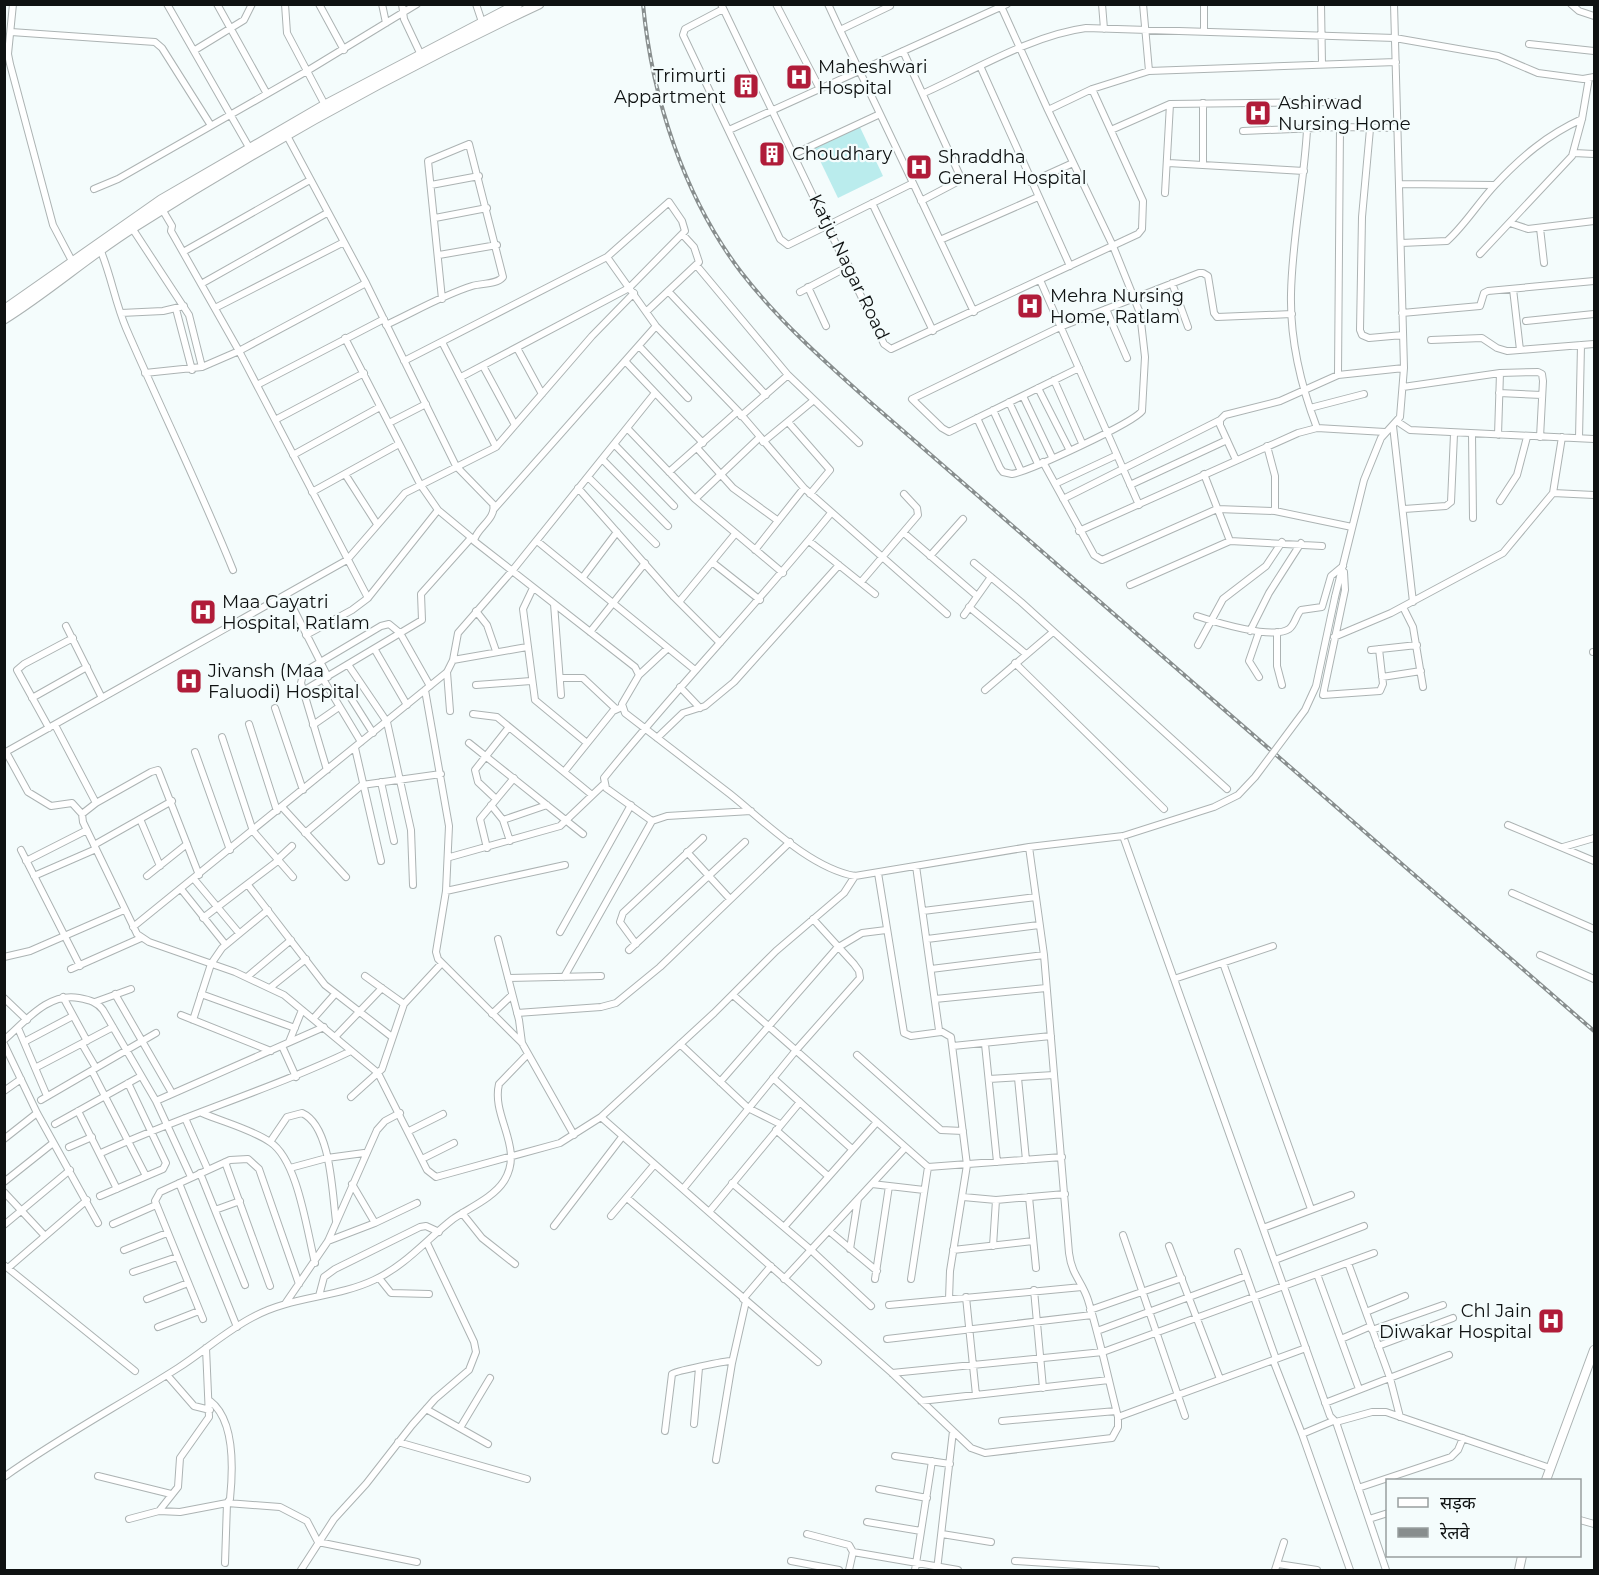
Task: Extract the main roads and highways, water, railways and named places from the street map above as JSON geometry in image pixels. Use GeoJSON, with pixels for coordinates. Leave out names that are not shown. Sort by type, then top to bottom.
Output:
{"type":"FeatureCollection","features":[{"type":"Feature","properties":{"kind":"highway"},"geometry":{"type":"LineString","coordinates":[[4,319],[90,253],[286,133],[325,105],[518,4]]}},
{"type":"Feature","properties":{"kind":"highway"},"geometry":{"type":"LineString","coordinates":[[105,244],[161,200],[250,149],[286,133],[484,30],[539,4]]}},
{"type":"Feature","properties":{"kind":"highway"},"geometry":{"type":"LineString","coordinates":[[4,310],[72,261],[90,253]]}},
{"type":"Feature","properties":{"kind":"main road"},"geometry":{"type":"LineString","coordinates":[[1546,1479],[1594,1350]]}},
{"type":"Feature","properties":{"kind":"railway"},"geometry":{"type":"LineString","coordinates":[[643,4],[654,75],[674,145],[687,179],[721,243],[741,272],[786,324],[870,402],[1594,1031]]}},
{"type":"Feature","properties":{"kind":"place","name":"Maheshwari Hospital"},"geometry":{"type":"Point","coordinates":[799,77]}},
{"type":"Feature","properties":{"kind":"place","name":"Trimurti Appartment"},"geometry":{"type":"Point","coordinates":[746,86]}},
{"type":"Feature","properties":{"kind":"place","name":"Ashirwad Nursing Home"},"geometry":{"type":"Point","coordinates":[1258,113]}},
{"type":"Feature","properties":{"kind":"place","name":"Choudhary"},"geometry":{"type":"Point","coordinates":[772,154]}},
{"type":"Feature","properties":{"kind":"place","name":"Shraddha General Hospital"},"geometry":{"type":"Point","coordinates":[919,167]}},
{"type":"Feature","properties":{"kind":"place","name":"Mehra Nursing Home, Ratlam"},"geometry":{"type":"Point","coordinates":[1030,306]}},
{"type":"Feature","properties":{"kind":"place","name":"Maa Gayatri Hospital, Ratlam"},"geometry":{"type":"Point","coordinates":[203,612]}},
{"type":"Feature","properties":{"kind":"place","name":"Jivansh (Maa Faluodi) Hospital"},"geometry":{"type":"Point","coordinates":[189,681]}},
{"type":"Feature","properties":{"kind":"place","name":"Chl Jain Diwakar Hospital"},"geometry":{"type":"Point","coordinates":[1551,1321]}}]}
